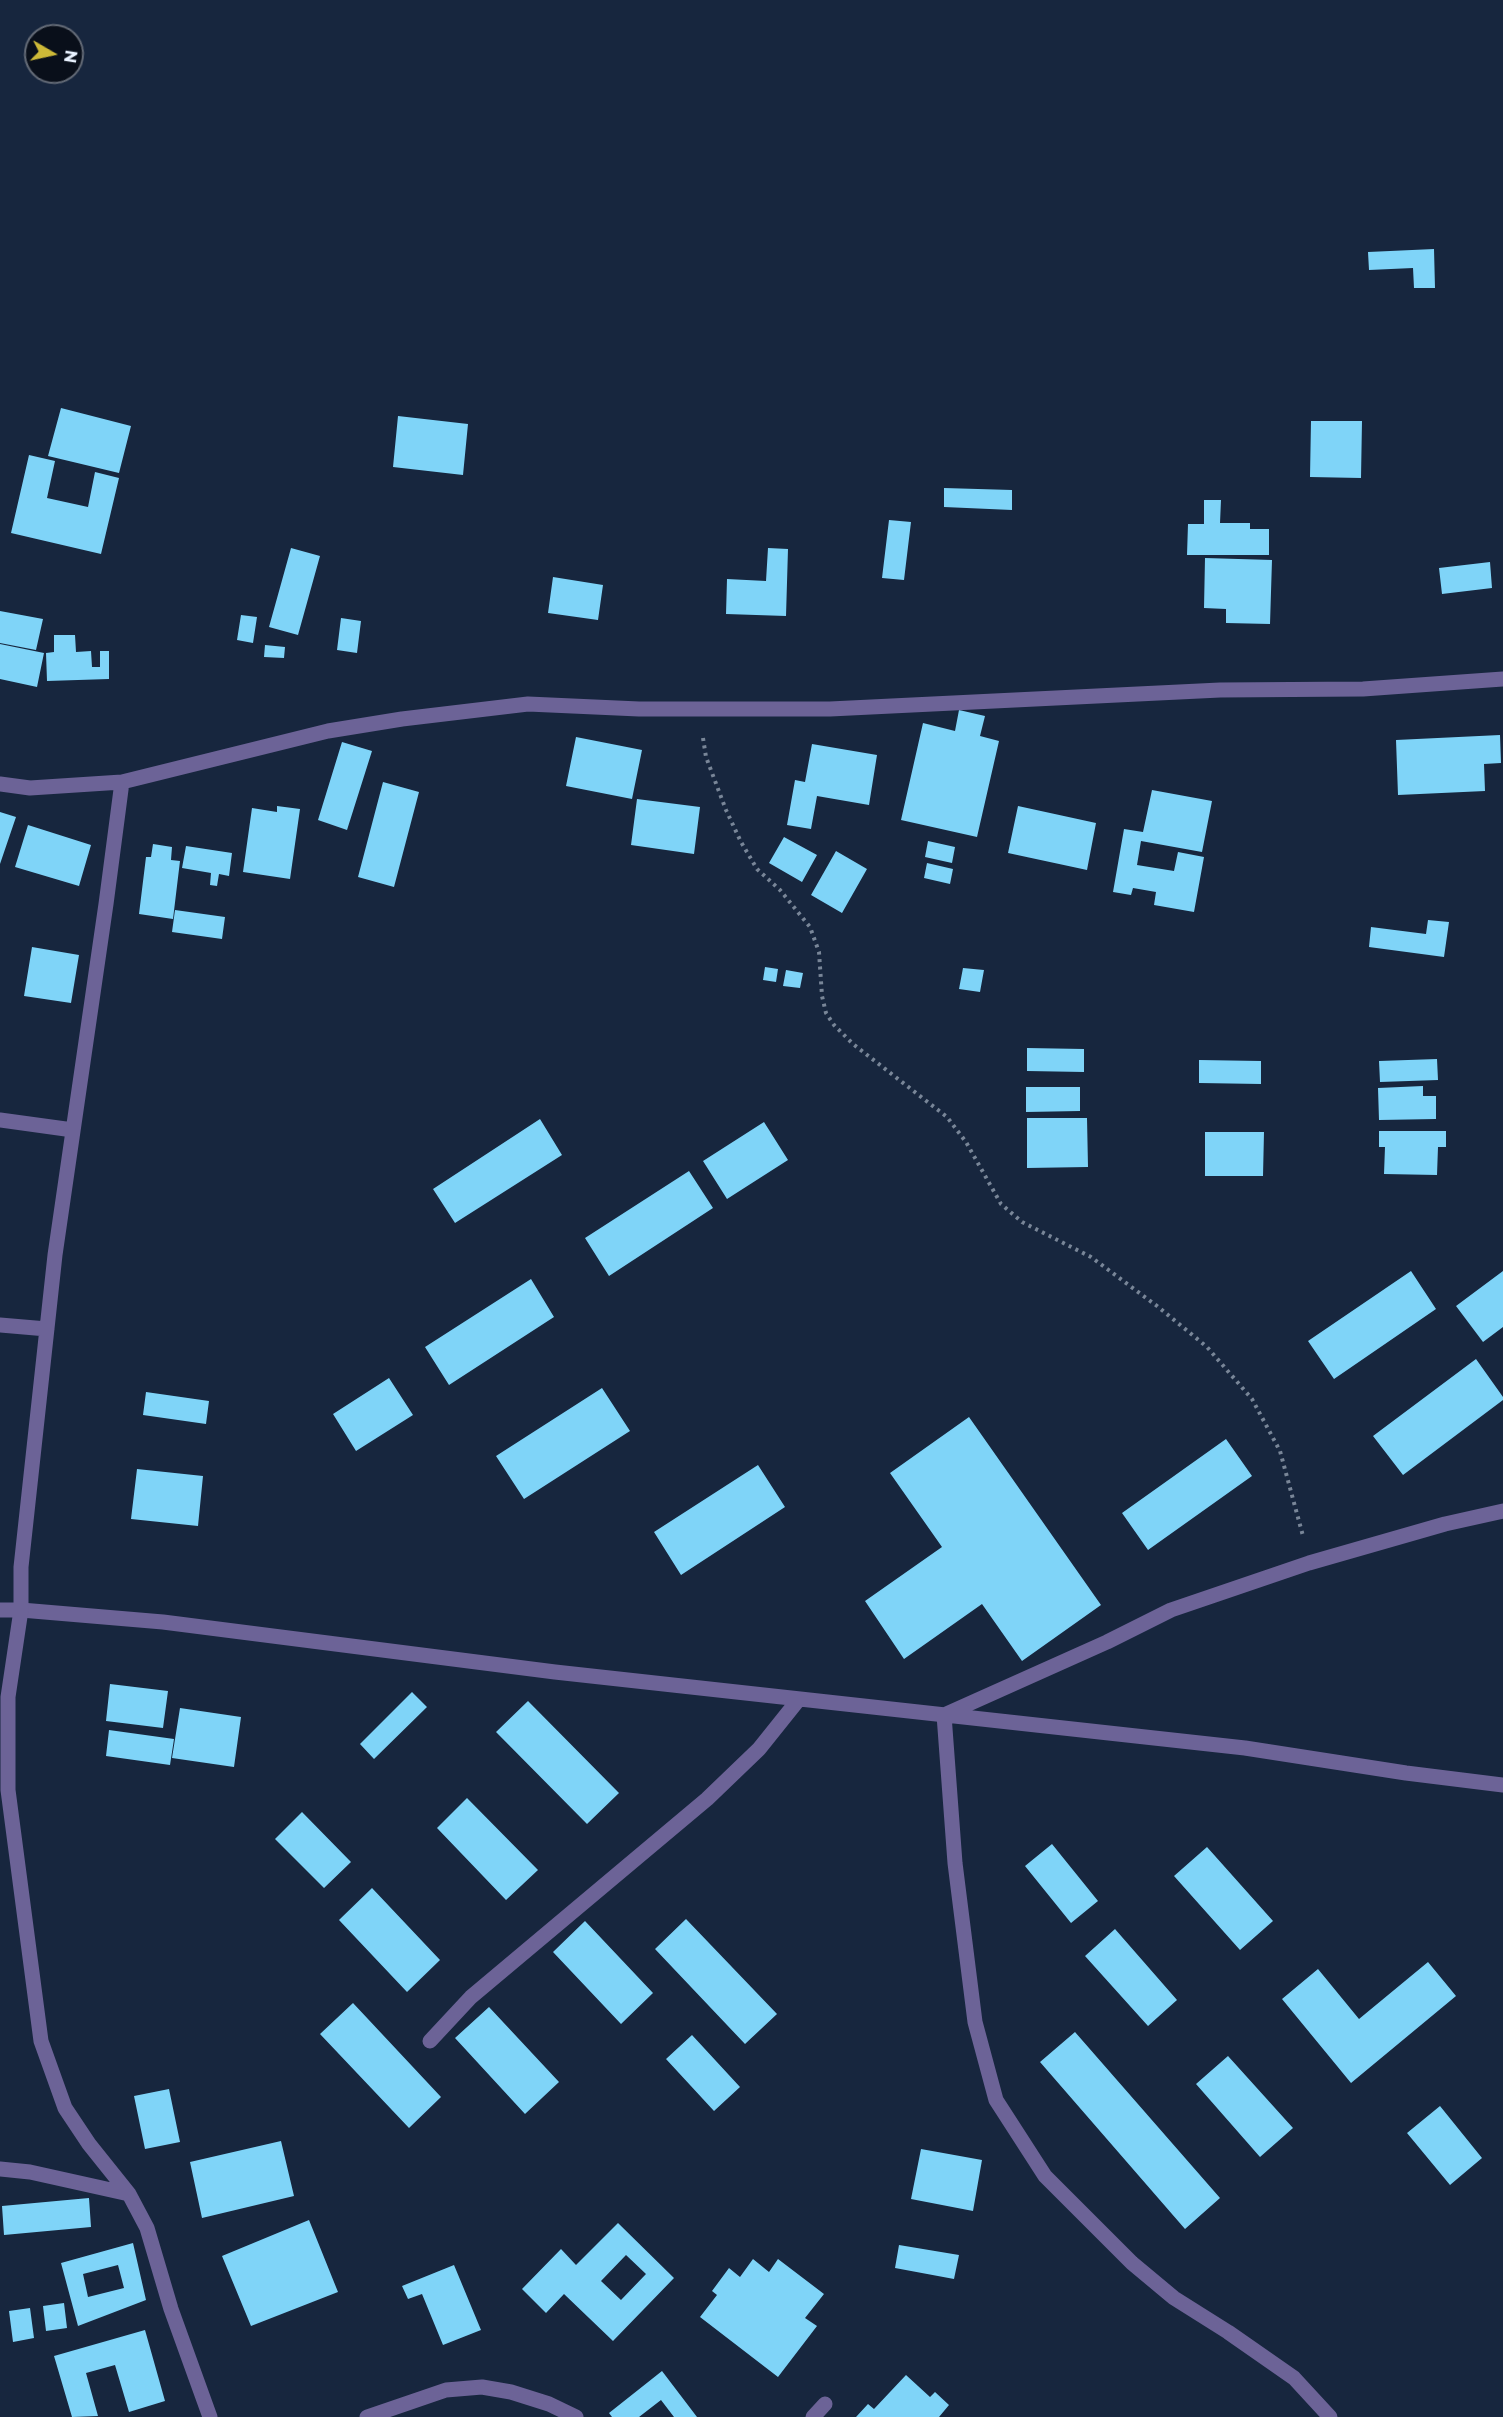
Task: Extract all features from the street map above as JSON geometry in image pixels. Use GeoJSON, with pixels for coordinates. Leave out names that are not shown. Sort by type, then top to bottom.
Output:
{"type":"FeatureCollection","features":[{"type":"Feature","properties":{"kind":"street"},"geometry":{"type":"LineString","coordinates":[[0,784],[30,788],[122,782],[318,733],[402,719],[528,704],[639,709],[830,709],[1220,690],[1363,689],[1503,679]]}},
{"type":"Feature","properties":{"kind":"street"},"geometry":{"type":"LineString","coordinates":[[122,782],[47,1329],[21,1567],[21,1610],[8,1697],[8,1790],[41,2042],[65,2108],[89,2144],[129,2194],[147,2228],[171,2309],[210,2417]]}},
{"type":"Feature","properties":{"kind":"street"},"geometry":{"type":"LineString","coordinates":[[0,1120],[74,1130]]}},
{"type":"Feature","properties":{"kind":"street"},"geometry":{"type":"LineString","coordinates":[[0,1325],[47,1329]]}},
{"type":"Feature","properties":{"kind":"street"},"geometry":{"type":"LineString","coordinates":[[944,1715],[1107,1642],[1171,1610],[1309,1563],[1445,1524],[1503,1511]]}},
{"type":"Feature","properties":{"kind":"street"},"geometry":{"type":"LineString","coordinates":[[0,1610],[186,1625],[555,1672],[1245,1748],[1503,1785]]}},
{"type":"Feature","properties":{"kind":"street"},"geometry":{"type":"LineString","coordinates":[[430,2041],[471,1996],[707,1799],[759,1749],[799,1699]]}},
{"type":"Feature","properties":{"kind":"street"},"geometry":{"type":"LineString","coordinates":[[944,1715],[955,1863],[975,2022],[996,2100],[1045,2175],[1132,2263],[1174,2298],[1294,2378],[1330,2417]]}},
{"type":"Feature","properties":{"kind":"street"},"geometry":{"type":"LineString","coordinates":[[0,2169],[30,2172],[129,2194]]}},
{"type":"Feature","properties":{"kind":"street"},"geometry":{"type":"LineString","coordinates":[[367,2417],[446,2390],[482,2387],[511,2392],[549,2404],[576,2417]]}},
{"type":"Feature","properties":{"kind":"street"},"geometry":{"type":"LineString","coordinates":[[813,2417],[825,2404]]}},
{"type":"Feature","properties":{"kind":"path"},"geometry":{"type":"LineString","coordinates":[[696,709],[706,757],[741,842],[758,869],[780,890],[810,927],[819,952],[822,996],[826,1013],[834,1025],[853,1044],[947,1117],[966,1142],[1001,1204],[1022,1222],[1091,1257],[1207,1347],[1252,1399],[1280,1451],[1309,1563]]}},
{"type":"Feature","properties":{"kind":"building"},"geometry":{"type":"Polygon","coordinates":[[[1434,249],[1435,288],[1414,288],[1413,268],[1369,270],[1368,252],[1434,249]]]}},
{"type":"Feature","properties":{"kind":"building"},"geometry":{"type":"Polygon","coordinates":[[[61,408],[131,426],[119,473],[48,456],[61,408]]]}},
{"type":"Feature","properties":{"kind":"building"},"geometry":{"type":"Polygon","coordinates":[[[398,416],[468,424],[463,475],[393,467],[398,416]]]}},
{"type":"Feature","properties":{"kind":"building"},"geometry":{"type":"Polygon","coordinates":[[[1311,421],[1362,421],[1361,478],[1310,477],[1311,421]]]}},
{"type":"Feature","properties":{"kind":"building"},"geometry":{"type":"Polygon","coordinates":[[[29,455],[55,461],[47,498],[88,507],[95,472],[119,478],[101,554],[11,533],[29,455]]]}},
{"type":"Feature","properties":{"kind":"building"},"geometry":{"type":"Polygon","coordinates":[[[944,488],[1012,490],[1012,510],[944,507],[944,488]]]}},
{"type":"Feature","properties":{"kind":"building"},"geometry":{"type":"Polygon","coordinates":[[[1204,500],[1221,500],[1220,523],[1250,523],[1250,529],[1269,529],[1269,555],[1187,555],[1188,524],[1204,524],[1204,500]]]}},
{"type":"Feature","properties":{"kind":"building"},"geometry":{"type":"Polygon","coordinates":[[[889,520],[911,522],[904,580],[882,578],[889,520]]]}},
{"type":"Feature","properties":{"kind":"building"},"geometry":{"type":"Polygon","coordinates":[[[291,548],[320,556],[298,635],[269,627],[291,548]]]}},
{"type":"Feature","properties":{"kind":"building"},"geometry":{"type":"Polygon","coordinates":[[[768,548],[788,549],[786,616],[726,614],[727,579],[766,581],[768,548]]]}},
{"type":"Feature","properties":{"kind":"building"},"geometry":{"type":"Polygon","coordinates":[[[1205,558],[1272,560],[1270,624],[1226,623],[1226,609],[1204,608],[1205,558]]]}},
{"type":"Feature","properties":{"kind":"building"},"geometry":{"type":"Polygon","coordinates":[[[1490,562],[1492,588],[1442,594],[1439,568],[1490,562]]]}},
{"type":"Feature","properties":{"kind":"building"},"geometry":{"type":"Polygon","coordinates":[[[553,577],[603,585],[598,620],[548,613],[553,577]]]}},
{"type":"Feature","properties":{"kind":"building"},"geometry":{"type":"Polygon","coordinates":[[[0,611],[43,619],[36,650],[0,643],[0,611]]]}},
{"type":"Feature","properties":{"kind":"building"},"geometry":{"type":"Polygon","coordinates":[[[241,615],[257,617],[253,643],[237,640],[241,615]]]}},
{"type":"Feature","properties":{"kind":"building"},"geometry":{"type":"Polygon","coordinates":[[[341,618],[361,621],[357,653],[337,650],[341,618]]]}},
{"type":"Feature","properties":{"kind":"building"},"geometry":{"type":"Polygon","coordinates":[[[54,635],[75,635],[76,652],[91,651],[92,667],[100,667],[100,651],[109,651],[109,679],[47,681],[46,653],[54,652],[54,635]]]}},
{"type":"Feature","properties":{"kind":"building"},"geometry":{"type":"Polygon","coordinates":[[[0,644],[44,653],[37,687],[0,679],[0,644]]]}},
{"type":"Feature","properties":{"kind":"building"},"geometry":{"type":"Polygon","coordinates":[[[265,645],[285,647],[284,658],[264,657],[265,645]]]}},
{"type":"Feature","properties":{"kind":"building"},"geometry":{"type":"Polygon","coordinates":[[[959,710],[985,716],[980,736],[999,741],[977,837],[901,820],[923,723],[955,731],[959,710]]]}},
{"type":"Feature","properties":{"kind":"building"},"geometry":{"type":"Polygon","coordinates":[[[1500,735],[1501,763],[1484,764],[1485,791],[1398,795],[1396,740],[1500,735]]]}},
{"type":"Feature","properties":{"kind":"building"},"geometry":{"type":"Polygon","coordinates":[[[576,737],[642,750],[632,799],[566,786],[576,737]]]}},
{"type":"Feature","properties":{"kind":"building"},"geometry":{"type":"Polygon","coordinates":[[[342,742],[372,751],[347,830],[318,820],[342,742]]]}},
{"type":"Feature","properties":{"kind":"building"},"geometry":{"type":"Polygon","coordinates":[[[812,744],[877,755],[869,805],[817,796],[811,829],[787,825],[795,780],[805,782],[812,744]]]}},
{"type":"Feature","properties":{"kind":"building"},"geometry":{"type":"Polygon","coordinates":[[[383,782],[419,792],[394,887],[358,877],[383,782]]]}},
{"type":"Feature","properties":{"kind":"building"},"geometry":{"type":"Polygon","coordinates":[[[1152,790],[1212,801],[1202,852],[1141,841],[1137,865],[1174,871],[1178,852],[1204,857],[1194,912],[1154,905],[1156,892],[1133,888],[1131,895],[1113,892],[1124,829],[1143,832],[1152,790]]]}},
{"type":"Feature","properties":{"kind":"building"},"geometry":{"type":"Polygon","coordinates":[[[637,799],[700,807],[694,854],[631,845],[637,799]]]}},
{"type":"Feature","properties":{"kind":"building"},"geometry":{"type":"Polygon","coordinates":[[[277,806],[300,809],[290,879],[243,872],[252,808],[277,812],[277,806]]]}},
{"type":"Feature","properties":{"kind":"building"},"geometry":{"type":"Polygon","coordinates":[[[1018,806],[1096,823],[1087,870],[1008,853],[1018,806]]]}},
{"type":"Feature","properties":{"kind":"building"},"geometry":{"type":"Polygon","coordinates":[[[0,812],[16,817],[0,864],[0,812]]]}},
{"type":"Feature","properties":{"kind":"building"},"geometry":{"type":"Polygon","coordinates":[[[28,825],[91,845],[79,886],[15,867],[28,825]]]}},
{"type":"Feature","properties":{"kind":"building"},"geometry":{"type":"Polygon","coordinates":[[[784,837],[817,855],[802,882],[769,863],[784,837]]]}},
{"type":"Feature","properties":{"kind":"building"},"geometry":{"type":"Polygon","coordinates":[[[928,841],[955,847],[952,863],[925,857],[928,841]]]}},
{"type":"Feature","properties":{"kind":"building"},"geometry":{"type":"Polygon","coordinates":[[[153,844],[172,847],[171,860],[180,861],[173,919],[139,914],[146,857],[151,857],[153,844]]]}},
{"type":"Feature","properties":{"kind":"building"},"geometry":{"type":"Polygon","coordinates":[[[186,846],[232,853],[229,876],[219,874],[217,886],[210,885],[211,873],[182,868],[186,846]]]}},
{"type":"Feature","properties":{"kind":"building"},"geometry":{"type":"Polygon","coordinates":[[[836,851],[867,869],[842,913],[811,895],[836,851]]]}},
{"type":"Feature","properties":{"kind":"building"},"geometry":{"type":"Polygon","coordinates":[[[927,863],[953,869],[950,884],[924,878],[927,863]]]}},
{"type":"Feature","properties":{"kind":"building"},"geometry":{"type":"Polygon","coordinates":[[[175,910],[225,917],[222,939],[172,932],[175,910]]]}},
{"type":"Feature","properties":{"kind":"building"},"geometry":{"type":"Polygon","coordinates":[[[1428,920],[1449,922],[1444,957],[1369,947],[1371,927],[1426,934],[1428,920]]]}},
{"type":"Feature","properties":{"kind":"building"},"geometry":{"type":"Polygon","coordinates":[[[32,947],[79,955],[71,1003],[24,996],[32,947]]]}},
{"type":"Feature","properties":{"kind":"building"},"geometry":{"type":"Polygon","coordinates":[[[765,967],[778,969],[776,982],[763,980],[765,967]]]}},
{"type":"Feature","properties":{"kind":"building"},"geometry":{"type":"Polygon","coordinates":[[[963,968],[984,970],[980,992],[959,989],[963,968]]]}},
{"type":"Feature","properties":{"kind":"building"},"geometry":{"type":"Polygon","coordinates":[[[786,970],[803,973],[800,988],[783,986],[786,970]]]}},
{"type":"Feature","properties":{"kind":"building"},"geometry":{"type":"Polygon","coordinates":[[[1027,1048],[1084,1049],[1084,1072],[1027,1071],[1027,1048]]]}},
{"type":"Feature","properties":{"kind":"building"},"geometry":{"type":"Polygon","coordinates":[[[1437,1059],[1438,1080],[1380,1082],[1379,1061],[1437,1059]]]}},
{"type":"Feature","properties":{"kind":"building"},"geometry":{"type":"Polygon","coordinates":[[[1199,1060],[1261,1061],[1261,1084],[1199,1083],[1199,1060]]]}},
{"type":"Feature","properties":{"kind":"building"},"geometry":{"type":"Polygon","coordinates":[[[1423,1086],[1423,1096],[1436,1096],[1436,1119],[1379,1120],[1378,1088],[1423,1086]]]}},
{"type":"Feature","properties":{"kind":"building"},"geometry":{"type":"Polygon","coordinates":[[[1026,1087],[1080,1087],[1080,1111],[1026,1112],[1026,1087]]]}},
{"type":"Feature","properties":{"kind":"building"},"geometry":{"type":"Polygon","coordinates":[[[1027,1118],[1087,1118],[1088,1167],[1027,1168],[1027,1118]]]}},
{"type":"Feature","properties":{"kind":"building"},"geometry":{"type":"Polygon","coordinates":[[[540,1119],[562,1155],[455,1223],[433,1189],[540,1119]]]}},
{"type":"Feature","properties":{"kind":"building"},"geometry":{"type":"Polygon","coordinates":[[[764,1122],[788,1160],[727,1199],[703,1161],[764,1122]]]}},
{"type":"Feature","properties":{"kind":"building"},"geometry":{"type":"Polygon","coordinates":[[[1379,1131],[1446,1131],[1446,1147],[1438,1147],[1437,1175],[1384,1174],[1385,1147],[1379,1147],[1379,1131]]]}},
{"type":"Feature","properties":{"kind":"building"},"geometry":{"type":"Polygon","coordinates":[[[1205,1132],[1264,1132],[1263,1176],[1205,1176],[1205,1132]]]}},
{"type":"Feature","properties":{"kind":"building"},"geometry":{"type":"Polygon","coordinates":[[[689,1171],[713,1208],[609,1276],[585,1238],[689,1171]]]}},
{"type":"Feature","properties":{"kind":"building"},"geometry":{"type":"Polygon","coordinates":[[[1411,1271],[1436,1309],[1334,1379],[1308,1341],[1411,1271]]]}},
{"type":"Feature","properties":{"kind":"building"},"geometry":{"type":"Polygon","coordinates":[[[1503,1271],[1503,1327],[1483,1342],[1456,1306],[1503,1271]]]}},
{"type":"Feature","properties":{"kind":"building"},"geometry":{"type":"Polygon","coordinates":[[[531,1279],[554,1317],[449,1385],[425,1347],[531,1279]]]}},
{"type":"Feature","properties":{"kind":"building"},"geometry":{"type":"Polygon","coordinates":[[[1476,1359],[1503,1400],[1403,1475],[1373,1436],[1476,1359]]]}},
{"type":"Feature","properties":{"kind":"building"},"geometry":{"type":"Polygon","coordinates":[[[389,1378],[413,1415],[356,1451],[333,1414],[389,1378]]]}},
{"type":"Feature","properties":{"kind":"building"},"geometry":{"type":"Polygon","coordinates":[[[602,1388],[630,1431],[524,1499],[496,1456],[602,1388]]]}},
{"type":"Feature","properties":{"kind":"building"},"geometry":{"type":"Polygon","coordinates":[[[146,1392],[209,1401],[206,1424],[143,1415],[146,1392]]]}},
{"type":"Feature","properties":{"kind":"building"},"geometry":{"type":"Polygon","coordinates":[[[969,1417],[1101,1605],[1022,1661],[982,1604],[904,1659],[865,1601],[942,1547],[890,1473],[969,1417]]]}},
{"type":"Feature","properties":{"kind":"building"},"geometry":{"type":"Polygon","coordinates":[[[1226,1439],[1252,1476],[1148,1550],[1122,1513],[1226,1439]]]}},
{"type":"Feature","properties":{"kind":"building"},"geometry":{"type":"Polygon","coordinates":[[[758,1465],[785,1507],[681,1575],[654,1532],[758,1465]]]}},
{"type":"Feature","properties":{"kind":"building"},"geometry":{"type":"Polygon","coordinates":[[[137,1469],[203,1476],[198,1526],[131,1519],[137,1469]]]}},
{"type":"Feature","properties":{"kind":"building"},"geometry":{"type":"Polygon","coordinates":[[[110,1684],[168,1691],[163,1728],[106,1721],[110,1684]]]}},
{"type":"Feature","properties":{"kind":"building"},"geometry":{"type":"Polygon","coordinates":[[[412,1692],[427,1707],[374,1759],[360,1744],[412,1692]]]}},
{"type":"Feature","properties":{"kind":"building"},"geometry":{"type":"Polygon","coordinates":[[[528,1701],[619,1793],[587,1824],[496,1732],[528,1701]]]}},
{"type":"Feature","properties":{"kind":"building"},"geometry":{"type":"Polygon","coordinates":[[[180,1708],[241,1717],[234,1767],[172,1758],[180,1708]]]}},
{"type":"Feature","properties":{"kind":"building"},"geometry":{"type":"Polygon","coordinates":[[[109,1730],[174,1739],[170,1765],[106,1756],[109,1730]]]}},
{"type":"Feature","properties":{"kind":"building"},"geometry":{"type":"Polygon","coordinates":[[[467,1798],[538,1870],[506,1900],[437,1828],[467,1798]]]}},
{"type":"Feature","properties":{"kind":"building"},"geometry":{"type":"Polygon","coordinates":[[[302,1812],[351,1862],[324,1888],[275,1839],[302,1812]]]}},
{"type":"Feature","properties":{"kind":"building"},"geometry":{"type":"Polygon","coordinates":[[[1052,1844],[1098,1901],[1071,1923],[1025,1866],[1052,1844]]]}},
{"type":"Feature","properties":{"kind":"building"},"geometry":{"type":"Polygon","coordinates":[[[1207,1847],[1273,1921],[1240,1950],[1174,1876],[1207,1847]]]}},
{"type":"Feature","properties":{"kind":"building"},"geometry":{"type":"Polygon","coordinates":[[[372,1888],[440,1960],[407,1992],[339,1920],[372,1888]]]}},
{"type":"Feature","properties":{"kind":"building"},"geometry":{"type":"Polygon","coordinates":[[[686,1919],[777,2014],[745,2044],[655,1949],[686,1919]]]}},
{"type":"Feature","properties":{"kind":"building"},"geometry":{"type":"Polygon","coordinates":[[[585,1921],[653,1993],[621,2024],[553,1952],[585,1921]]]}},
{"type":"Feature","properties":{"kind":"building"},"geometry":{"type":"Polygon","coordinates":[[[1115,1929],[1177,2000],[1148,2026],[1085,1956],[1115,1929]]]}},
{"type":"Feature","properties":{"kind":"building"},"geometry":{"type":"Polygon","coordinates":[[[1428,1962],[1456,1996],[1351,2083],[1282,1999],[1318,1969],[1359,2019],[1428,1962]]]}},
{"type":"Feature","properties":{"kind":"building"},"geometry":{"type":"Polygon","coordinates":[[[353,2003],[441,2097],[409,2128],[320,2034],[353,2003]]]}},
{"type":"Feature","properties":{"kind":"building"},"geometry":{"type":"Polygon","coordinates":[[[489,2007],[559,2082],[525,2114],[455,2038],[489,2007]]]}},
{"type":"Feature","properties":{"kind":"building"},"geometry":{"type":"Polygon","coordinates":[[[1075,2032],[1220,2198],[1185,2229],[1040,2062],[1075,2032]]]}},
{"type":"Feature","properties":{"kind":"building"},"geometry":{"type":"Polygon","coordinates":[[[692,2035],[740,2087],[714,2111],[666,2059],[692,2035]]]}},
{"type":"Feature","properties":{"kind":"building"},"geometry":{"type":"Polygon","coordinates":[[[1228,2056],[1293,2128],[1260,2157],[1196,2084],[1228,2056]]]}},
{"type":"Feature","properties":{"kind":"building"},"geometry":{"type":"Polygon","coordinates":[[[169,2089],[180,2142],[145,2149],[134,2096],[169,2089]]]}},
{"type":"Feature","properties":{"kind":"building"},"geometry":{"type":"Polygon","coordinates":[[[1440,2106],[1482,2158],[1450,2185],[1407,2133],[1440,2106]]]}},
{"type":"Feature","properties":{"kind":"building"},"geometry":{"type":"Polygon","coordinates":[[[281,2141],[294,2196],[202,2218],[190,2162],[281,2141]]]}},
{"type":"Feature","properties":{"kind":"building"},"geometry":{"type":"Polygon","coordinates":[[[921,2149],[982,2160],[973,2211],[911,2199],[921,2149]]]}},
{"type":"Feature","properties":{"kind":"building"},"geometry":{"type":"Polygon","coordinates":[[[89,2198],[91,2227],[4,2235],[2,2206],[89,2198]]]}},
{"type":"Feature","properties":{"kind":"building"},"geometry":{"type":"Polygon","coordinates":[[[309,2220],[338,2292],[251,2326],[222,2256],[309,2220]]]}},
{"type":"Feature","properties":{"kind":"building"},"geometry":{"type":"Polygon","coordinates":[[[618,2223],[674,2278],[613,2341],[564,2294],[546,2313],[522,2289],[561,2249],[576,2265],[618,2223]],[[626,2255],[601,2281],[621,2300],[646,2274],[626,2255]]]}},
{"type":"Feature","properties":{"kind":"building"},"geometry":{"type":"Polygon","coordinates":[[[133,2243],[146,2300],[78,2326],[61,2263],[133,2243]],[[118,2265],[83,2274],[88,2297],[124,2288],[118,2265]]]}},
{"type":"Feature","properties":{"kind":"building"},"geometry":{"type":"Polygon","coordinates":[[[899,2245],[959,2255],[954,2279],[895,2268],[899,2245]]]}},
{"type":"Feature","properties":{"kind":"building"},"geometry":{"type":"Polygon","coordinates":[[[753,2259],[769,2272],[778,2259],[824,2294],[805,2318],[817,2326],[778,2377],[700,2317],[717,2295],[712,2291],[729,2268],[740,2277],[753,2259]]]}},
{"type":"Feature","properties":{"kind":"building"},"geometry":{"type":"Polygon","coordinates":[[[454,2265],[481,2330],[443,2345],[422,2294],[408,2299],[402,2286],[454,2265]]]}},
{"type":"Feature","properties":{"kind":"building"},"geometry":{"type":"Polygon","coordinates":[[[64,2303],[67,2328],[46,2331],[43,2306],[64,2303]]]}},
{"type":"Feature","properties":{"kind":"building"},"geometry":{"type":"Polygon","coordinates":[[[30,2308],[34,2338],[13,2342],[9,2311],[30,2308]]]}},
{"type":"Feature","properties":{"kind":"building"},"geometry":{"type":"Polygon","coordinates":[[[145,2330],[165,2401],[129,2412],[115,2365],[86,2373],[98,2416],[72,2417],[54,2356],[145,2330]]]}},
{"type":"Feature","properties":{"kind":"building"},"geometry":{"type":"Polygon","coordinates":[[[662,2371],[697,2417],[674,2417],[661,2400],[639,2417],[612,2417],[609,2413],[662,2371]]]}},
{"type":"Feature","properties":{"kind":"building"},"geometry":{"type":"Polygon","coordinates":[[[906,2375],[930,2397],[935,2392],[949,2405],[939,2417],[856,2417],[868,2404],[874,2409],[906,2375]]]}}]}
